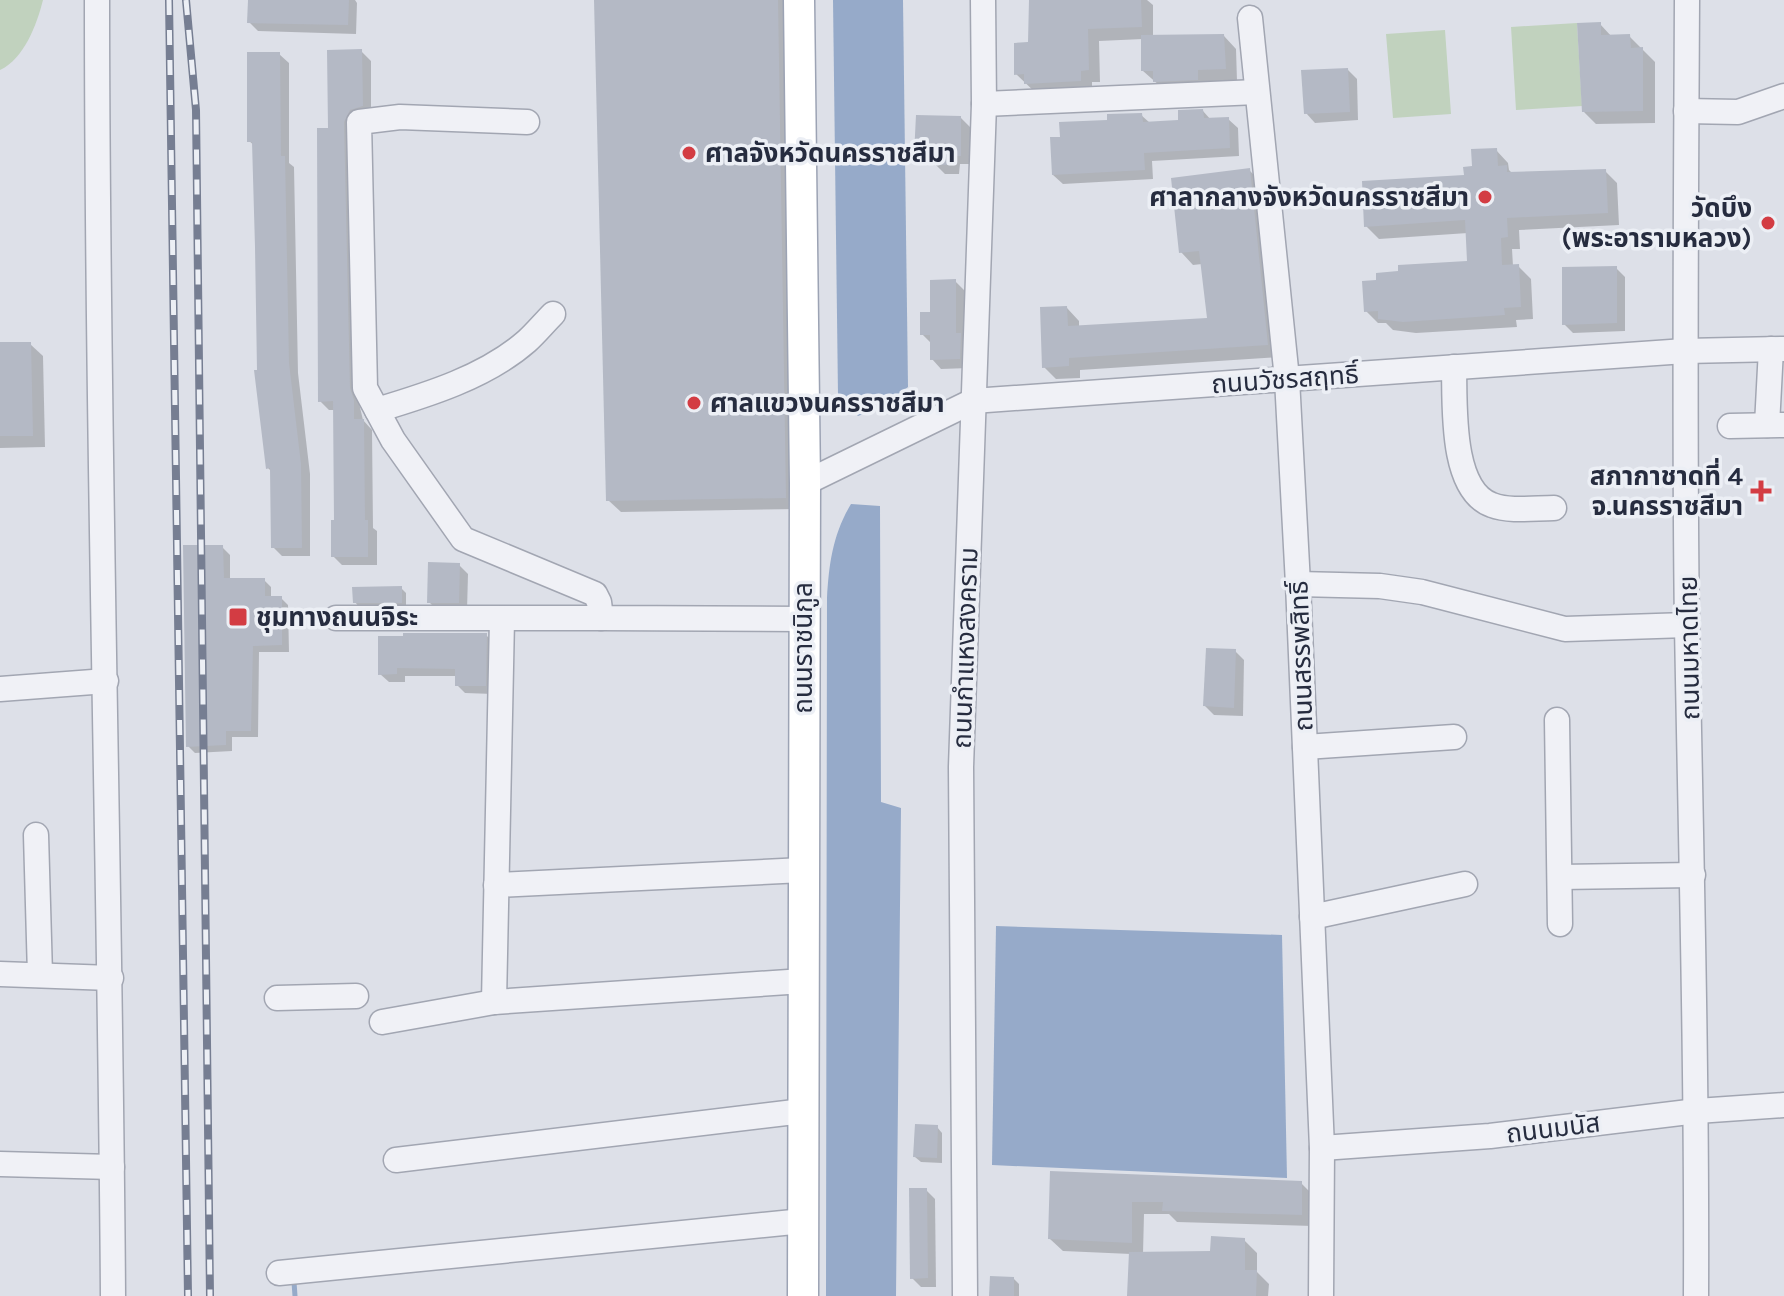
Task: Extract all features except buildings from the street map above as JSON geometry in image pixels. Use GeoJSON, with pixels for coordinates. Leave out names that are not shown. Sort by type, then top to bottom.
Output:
{"type":"FeatureCollection","features":[{"type":"Feature","properties":{"kind":"main road","name":"ถนนราชนิกูล"},"geometry":{"type":"LineString","coordinates":[[799,0],[805,483],[803,1296]]}},
{"type":"Feature","properties":{"kind":"street"},"geometry":{"type":"LineString","coordinates":[[97,0],[97,207],[111,978],[113,1296]]}},
{"type":"Feature","properties":{"kind":"street","name":"ถนนกำแหงสงคราม"},"geometry":{"type":"LineString","coordinates":[[965,1296],[961,767],[984,104],[983,0]]}},
{"type":"Feature","properties":{"kind":"street","name":"ถนนมหาดไทย"},"geometry":{"type":"LineString","coordinates":[[1687,0],[1685,351],[1697,1111],[1696,1296]]}},
{"type":"Feature","properties":{"kind":"street","name":"ถนนสรรพสิทธิ์"},"geometry":{"type":"LineString","coordinates":[[1250,18],[1287,379],[1322,1148],[1321,1296]]}},
{"type":"Feature","properties":{"kind":"street"},"geometry":{"type":"LineString","coordinates":[[984,104],[1257,92]]}},
{"type":"Feature","properties":{"kind":"street"},"geometry":{"type":"LineString","coordinates":[[1686,111],[1738,112],[1784,96]]}},
{"type":"Feature","properties":{"kind":"street"},"geometry":{"type":"LineString","coordinates":[[527,122],[400,117],[359,122],[365,388],[393,440],[463,539],[595,594],[601,618]]}},
{"type":"Feature","properties":{"kind":"street"},"geometry":{"type":"LineString","coordinates":[[377,410],[417,398],[486,368],[526,343],[553,314]]}},
{"type":"Feature","properties":{"kind":"street"},"geometry":{"type":"LineString","coordinates":[[1730,426],[1776,425],[1778,349]]}},
{"type":"Feature","properties":{"kind":"street","name":"ถนนวัชรสฤทธิ์"},"geometry":{"type":"LineString","coordinates":[[805,483],[973,401],[1685,351],[1778,349]]}},
{"type":"Feature","properties":{"kind":"street"},"geometry":{"type":"LineString","coordinates":[[1454,367],[1457,440],[1471,487],[1480,500],[1500,508],[1554,508]]}},
{"type":"Feature","properties":{"kind":"street"},"geometry":{"type":"LineString","coordinates":[[1298,584],[1380,586],[1422,592],[1565,629],[1687,625]]}},
{"type":"Feature","properties":{"kind":"street"},"geometry":{"type":"LineString","coordinates":[[336,618],[803,619]]}},
{"type":"Feature","properties":{"kind":"street"},"geometry":{"type":"LineString","coordinates":[[494,1002],[502,619]]}},
{"type":"Feature","properties":{"kind":"street"},"geometry":{"type":"LineString","coordinates":[[0,689],[106,681]]}},
{"type":"Feature","properties":{"kind":"street"},"geometry":{"type":"LineString","coordinates":[[1557,720],[1560,924]]}},
{"type":"Feature","properties":{"kind":"street"},"geometry":{"type":"LineString","coordinates":[[1305,747],[1454,737]]}},
{"type":"Feature","properties":{"kind":"street"},"geometry":{"type":"LineString","coordinates":[[36,835],[40,975]]}},
{"type":"Feature","properties":{"kind":"street"},"geometry":{"type":"LineString","coordinates":[[496,885],[803,870]]}},
{"type":"Feature","properties":{"kind":"street"},"geometry":{"type":"LineString","coordinates":[[1560,877],[1693,875]]}},
{"type":"Feature","properties":{"kind":"street"},"geometry":{"type":"LineString","coordinates":[[1312,917],[1465,884]]}},
{"type":"Feature","properties":{"kind":"street"},"geometry":{"type":"LineString","coordinates":[[0,974],[111,978]]}},
{"type":"Feature","properties":{"kind":"street"},"geometry":{"type":"LineString","coordinates":[[382,1022],[494,1002],[803,981]]}},
{"type":"Feature","properties":{"kind":"street"},"geometry":{"type":"LineString","coordinates":[[277,998],[356,996]]}},
{"type":"Feature","properties":{"kind":"street","name":"ถนนมนัส"},"geometry":{"type":"LineString","coordinates":[[1322,1148],[1490,1136],[1697,1111],[1784,1105]]}},
{"type":"Feature","properties":{"kind":"street"},"geometry":{"type":"LineString","coordinates":[[396,1160],[803,1111]]}},
{"type":"Feature","properties":{"kind":"street"},"geometry":{"type":"LineString","coordinates":[[0,1164],[112,1167]]}},
{"type":"Feature","properties":{"kind":"street"},"geometry":{"type":"LineString","coordinates":[[279,1273],[803,1221]]}},
{"type":"Feature","properties":{"kind":"green space"},"geometry":{"type":"Polygon","coordinates":[[[0,0],[43,0],[23,49],[0,70],[0,0]]]}},
{"type":"Feature","properties":{"kind":"green space"},"geometry":{"type":"Polygon","coordinates":[[[1577,23],[1582,106],[1516,110],[1511,27],[1577,23]]]}},
{"type":"Feature","properties":{"kind":"green space"},"geometry":{"type":"Polygon","coordinates":[[[1445,30],[1451,114],[1393,118],[1386,34],[1445,30]]]}},
{"type":"Feature","properties":{"kind":"water"},"geometry":{"type":"Polygon","coordinates":[[[833,0],[903,0],[908,387],[884,406],[858,416],[838,395],[833,0]]]}},
{"type":"Feature","properties":{"kind":"water"},"geometry":{"type":"Polygon","coordinates":[[[851,504],[880,506],[881,802],[901,808],[896,1296],[826,1296],[827,598],[833,549],[851,504]]]}},
{"type":"Feature","properties":{"kind":"water"},"geometry":{"type":"Polygon","coordinates":[[[996,926],[1282,935],[1287,1178],[992,1165],[996,926]]]}},
{"type":"Feature","properties":{"kind":"waterway"},"geometry":{"type":"LineString","coordinates":[[294,1282],[295,1296]]}},
{"type":"Feature","properties":{"kind":"railway"},"geometry":{"type":"LineString","coordinates":[[169,0],[188,1296]]}},
{"type":"Feature","properties":{"kind":"railway"},"geometry":{"type":"LineString","coordinates":[[186,0],[196,110],[210,1296]]}},
{"type":"Feature","properties":{"kind":"place","name":"ศาลจังหวัดนครราชสีมา"},"geometry":{"type":"Point","coordinates":[689,153]}},
{"type":"Feature","properties":{"kind":"place","name":"ศาลากลางจังหวัดนครราชสีมา"},"geometry":{"type":"Point","coordinates":[1485,197]}},
{"type":"Feature","properties":{"kind":"place","name":"วัดบึง (พระอารามหลวง)"},"geometry":{"type":"Point","coordinates":[1768,223]}},
{"type":"Feature","properties":{"kind":"place","name":"ศาลแขวงนครราชสีมา"},"geometry":{"type":"Point","coordinates":[694,403]}},
{"type":"Feature","properties":{"kind":"place","name":"สภากาชาดที่ 4 จ.นครราชสีมา"},"geometry":{"type":"Point","coordinates":[1761,491]}},
{"type":"Feature","properties":{"kind":"place","name":"ชุมทางถนนจิระ"},"geometry":{"type":"Point","coordinates":[238,617]}}]}
